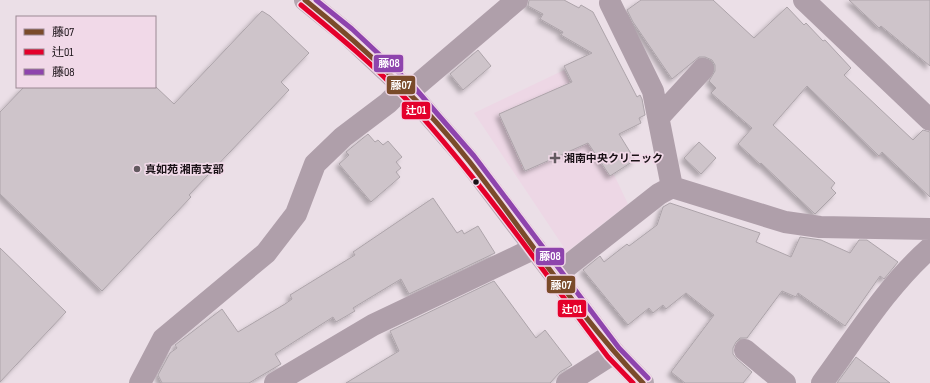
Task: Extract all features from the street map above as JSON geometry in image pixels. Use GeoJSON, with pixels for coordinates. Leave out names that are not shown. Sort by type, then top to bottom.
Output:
{"type":"FeatureCollection","features":[{"type":"Feature","properties":{"kind":"highway"},"geometry":{"type":"LineString","coordinates":[[305,0],[347,34],[407,90],[468,160],[614,353],[643,383]]}},
{"type":"Feature","properties":{"kind":"street"},"geometry":{"type":"LineString","coordinates":[[140,383],[163,339],[266,253],[296,214],[315,164],[342,136],[407,90],[517,0]]}},
{"type":"Feature","properties":{"kind":"street"},"geometry":{"type":"LineString","coordinates":[[804,0],[930,120]]}},
{"type":"Feature","properties":{"kind":"street"},"geometry":{"type":"LineString","coordinates":[[609,1],[653,91],[672,187]]}},
{"type":"Feature","properties":{"kind":"street"},"geometry":{"type":"LineString","coordinates":[[659,117],[703,69]]}},
{"type":"Feature","properties":{"kind":"street"},"geometry":{"type":"LineString","coordinates":[[556,275],[659,194],[672,187],[785,222],[820,227],[930,229]]}},
{"type":"Feature","properties":{"kind":"street"},"geometry":{"type":"LineString","coordinates":[[275,383],[373,325],[534,248]]}},
{"type":"Feature","properties":{"kind":"street"},"geometry":{"type":"LineString","coordinates":[[822,383],[888,295],[915,262],[930,248]]}},
{"type":"Feature","properties":{"kind":"street"},"geometry":{"type":"LineString","coordinates":[[745,350],[785,383]]}},
{"type":"Feature","properties":{"kind":"street"},"geometry":{"type":"LineString","coordinates":[[567,383],[614,353]]}},
{"type":"Feature","properties":{"kind":"shaded area","name":"湘南中央クリニック"},"geometry":{"type":"Polygon","coordinates":[[[564,70],[628,204],[567,252],[474,113],[564,70]]]}},
{"type":"Feature","properties":{"kind":"building"},"geometry":{"type":"Polygon","coordinates":[[[529,0],[564,0],[579,8],[581,5],[593,12],[637,97],[640,95],[642,99],[645,115],[639,118],[641,123],[619,134],[635,160],[610,176],[588,143],[525,171],[499,114],[572,82],[564,66],[592,53],[561,35],[563,32],[540,19],[543,14],[528,6],[529,0]]]}},
{"type":"Feature","properties":{"kind":"building"},"geometry":{"type":"Polygon","coordinates":[[[641,0],[713,0],[754,38],[787,7],[804,25],[806,23],[823,41],[825,40],[851,68],[844,75],[913,140],[923,130],[930,132],[930,197],[882,152],[879,156],[807,86],[773,125],[835,183],[831,188],[836,193],[815,214],[761,163],[760,164],[738,144],[752,128],[711,93],[716,88],[709,81],[715,71],[715,65],[712,60],[705,57],[699,57],[672,79],[633,22],[627,10],[641,0]]]}},
{"type":"Feature","properties":{"kind":"building"},"geometry":{"type":"Polygon","coordinates":[[[849,0],[930,0],[930,66],[881,26],[879,28],[849,0]]]}},
{"type":"Feature","properties":{"kind":"building"},"geometry":{"type":"Polygon","coordinates":[[[262,11],[270,16],[309,53],[281,82],[289,90],[189,195],[191,197],[102,291],[0,194],[0,112],[23,88],[156,87],[174,104],[262,11]]]}},
{"type":"Feature","properties":{"kind":"building"},"geometry":{"type":"Polygon","coordinates":[[[478,50],[491,66],[463,90],[450,74],[478,50]]]}},
{"type":"Feature","properties":{"kind":"building"},"geometry":{"type":"Polygon","coordinates":[[[368,134],[375,142],[378,140],[383,145],[388,141],[402,157],[396,162],[401,168],[396,172],[400,177],[371,202],[339,164],[349,155],[346,152],[368,134]]]}},
{"type":"Feature","properties":{"kind":"building"},"geometry":{"type":"Polygon","coordinates":[[[699,142],[716,158],[701,174],[684,158],[699,142]]]}},
{"type":"Feature","properties":{"kind":"building"},"geometry":{"type":"Polygon","coordinates":[[[433,198],[457,233],[462,230],[464,234],[478,226],[495,253],[409,294],[401,279],[353,308],[355,311],[336,322],[333,317],[275,354],[281,364],[249,383],[162,383],[158,375],[170,353],[177,348],[175,345],[222,309],[238,332],[285,304],[292,299],[290,295],[355,255],[353,252],[433,198]]]}},
{"type":"Feature","properties":{"kind":"building"},"geometry":{"type":"Polygon","coordinates":[[[670,203],[760,233],[756,242],[791,257],[800,237],[821,240],[850,253],[859,240],[867,240],[898,262],[884,279],[880,276],[845,326],[798,293],[796,297],[782,291],[747,338],[740,338],[733,348],[733,354],[752,372],[743,383],[685,383],[671,372],[714,315],[686,293],[666,309],[663,305],[653,313],[649,308],[628,325],[583,270],[600,256],[604,262],[627,244],[629,246],[657,225],[663,207],[670,203]]]}},
{"type":"Feature","properties":{"kind":"building"},"geometry":{"type":"Polygon","coordinates":[[[0,248],[66,312],[0,382],[0,248]]]}},
{"type":"Feature","properties":{"kind":"building"},"geometry":{"type":"Polygon","coordinates":[[[494,281],[536,338],[545,330],[572,365],[560,372],[550,383],[346,383],[399,351],[390,331],[494,281]]]}},
{"type":"Feature","properties":{"kind":"building"},"geometry":{"type":"Polygon","coordinates":[[[856,357],[890,383],[837,383],[856,357]]]}},
{"type":"Feature","properties":{"kind":"transit line","name":"藤07"},"geometry":{"type":"LineString","coordinates":[[305,0],[371,56],[432,117],[469,161],[575,303],[619,357],[643,383]]}},
{"type":"Feature","properties":{"kind":"transit line","name":"藤08"},"geometry":{"type":"LineString","coordinates":[[316,0],[352,29],[414,87],[474,156],[619,348],[648,378]]}},
{"type":"Feature","properties":{"kind":"transit line","name":"辻01"},"geometry":{"type":"LineString","coordinates":[[301,5],[380,73],[405,98],[459,160],[510,225],[608,357],[633,383]]}},
{"type":"Feature","properties":{"kind":"place","name":"湘南中央クリニック"},"geometry":{"type":"Point","coordinates":[555,158]}},
{"type":"Feature","properties":{"kind":"place","name":"真如苑 湘南支部"},"geometry":{"type":"Point","coordinates":[137,169]}}]}
